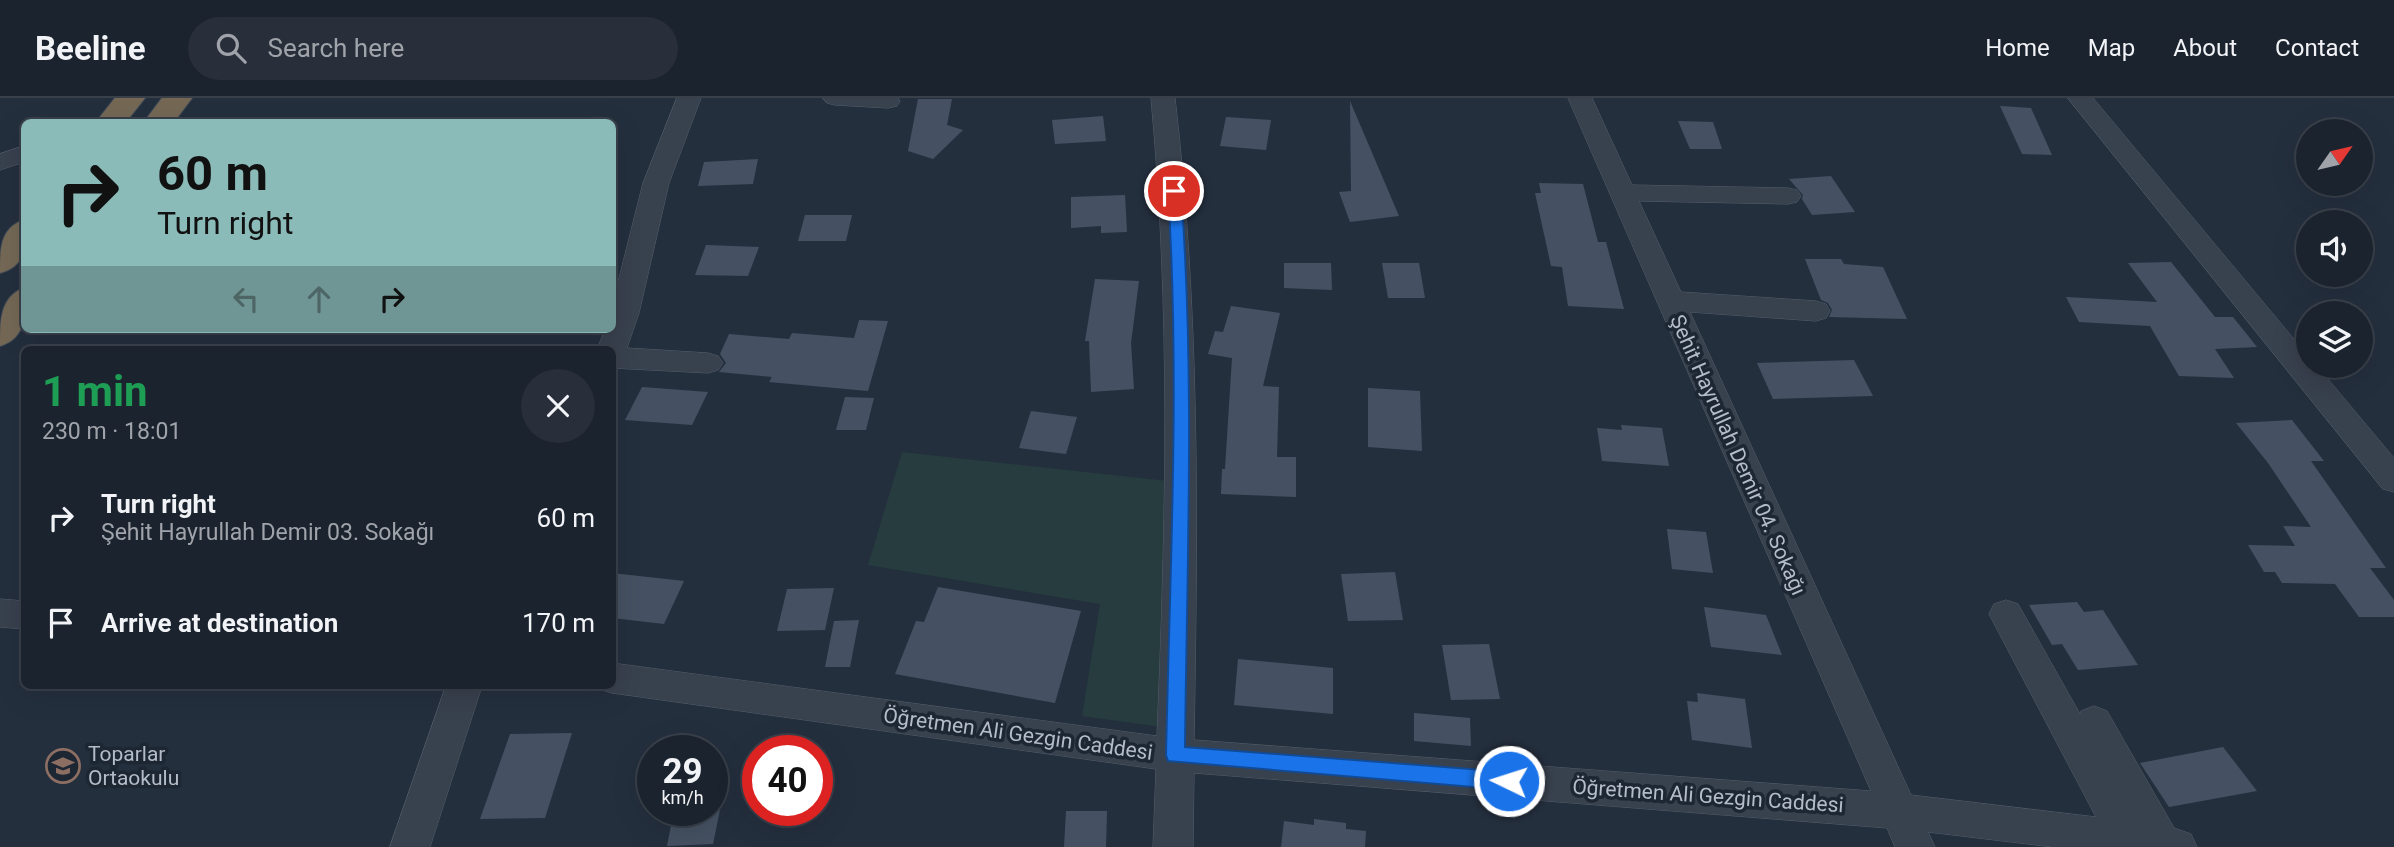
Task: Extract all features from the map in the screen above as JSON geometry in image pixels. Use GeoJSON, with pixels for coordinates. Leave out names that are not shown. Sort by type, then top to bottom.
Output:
{"type":"FeatureCollection","features":[{"type":"Feature","properties":{"kind":"highway"},"geometry":{"type":"LineString","coordinates":[[113,119],[130,98]]}},
{"type":"Feature","properties":{"kind":"highway"},"geometry":{"type":"LineString","coordinates":[[161,119],[177,98]]}},
{"type":"Feature","properties":{"kind":"highway"},"geometry":{"type":"LineString","coordinates":[[0,334],[21,304]]}},
{"type":"Feature","properties":{"kind":"street"},"geometry":{"type":"LineString","coordinates":[[613,346],[625,313],[656,183],[689,98]]}},
{"type":"Feature","properties":{"kind":"street"},"geometry":{"type":"LineString","coordinates":[[835,98],[888,101]]}},
{"type":"Feature","properties":{"kind":"street"},"geometry":{"type":"LineString","coordinates":[[1163,98],[1175,207],[1182,414],[1173,847]]}},
{"type":"Feature","properties":{"kind":"street","name":"Şehit Hayrullah Demir 04. Sokağı"},"geometry":{"type":"LineString","coordinates":[[1580,98],[1915,847]]}},
{"type":"Feature","properties":{"kind":"street"},"geometry":{"type":"LineString","coordinates":[[2080,98],[2394,480]]}},
{"type":"Feature","properties":{"kind":"street"},"geometry":{"type":"LineString","coordinates":[[0,162],[21,155]]}},
{"type":"Feature","properties":{"kind":"street"},"geometry":{"type":"LineString","coordinates":[[1621,193],[1788,197]]}},
{"type":"Feature","properties":{"kind":"street"},"geometry":{"type":"LineString","coordinates":[[1669,301],[1816,311]]}},
{"type":"Feature","properties":{"kind":"street"},"geometry":{"type":"LineString","coordinates":[[616,358],[708,363]]}},
{"type":"Feature","properties":{"kind":"street"},"geometry":{"type":"LineString","coordinates":[[0,613],[21,615]]}},
{"type":"Feature","properties":{"kind":"street"},"geometry":{"type":"LineString","coordinates":[[2006,614],[2156,844]]}},
{"type":"Feature","properties":{"kind":"street","name":"Öğretmen Ali Gezgin Caddesi"},"geometry":{"type":"LineString","coordinates":[[616,679],[1175,755],[1898,811],[2156,844]]}},
{"type":"Feature","properties":{"kind":"street"},"geometry":{"type":"LineString","coordinates":[[410,847],[463,689]]}},
{"type":"Feature","properties":{"kind":"street"},"geometry":{"type":"LineString","coordinates":[[2094,722],[2156,844]]}},
{"type":"Feature","properties":{"kind":"green space"},"geometry":{"type":"Polygon","coordinates":[[[902,452],[1168,481],[1162,727],[1082,716],[1100,604],[868,565],[902,452]]]}},
{"type":"Feature","properties":{"kind":"building"},"geometry":{"type":"Polygon","coordinates":[[[918,99],[952,99],[947,125],[963,130],[933,159],[908,151],[918,99]]]}},
{"type":"Feature","properties":{"kind":"building"},"geometry":{"type":"Polygon","coordinates":[[[1350,101],[1399,216],[1350,222],[1339,192],[1351,191],[1350,101]]]}},
{"type":"Feature","properties":{"kind":"building"},"geometry":{"type":"Polygon","coordinates":[[[2000,106],[2031,108],[2052,155],[2022,154],[2000,106]]]}},
{"type":"Feature","properties":{"kind":"building"},"geometry":{"type":"Polygon","coordinates":[[[1103,116],[1106,141],[1055,144],[1052,120],[1103,116]]]}},
{"type":"Feature","properties":{"kind":"building"},"geometry":{"type":"Polygon","coordinates":[[[1226,117],[1271,120],[1266,150],[1220,146],[1226,117]]]}},
{"type":"Feature","properties":{"kind":"building"},"geometry":{"type":"Polygon","coordinates":[[[1678,121],[1713,122],[1722,149],[1690,149],[1678,121]]]}},
{"type":"Feature","properties":{"kind":"building"},"geometry":{"type":"Polygon","coordinates":[[[758,159],[753,184],[698,186],[704,162],[758,159]]]}},
{"type":"Feature","properties":{"kind":"building"},"geometry":{"type":"Polygon","coordinates":[[[1831,176],[1855,212],[1812,215],[1802,199],[1803,195],[1789,179],[1831,176]]]}},
{"type":"Feature","properties":{"kind":"building"},"geometry":{"type":"Polygon","coordinates":[[[1539,183],[1583,184],[1598,242],[1606,242],[1624,309],[1568,306],[1562,267],[1551,266],[1535,193],[1541,193],[1539,183]]]}},
{"type":"Feature","properties":{"kind":"building"},"geometry":{"type":"Polygon","coordinates":[[[1125,195],[1127,232],[1101,233],[1101,226],[1071,228],[1071,197],[1125,195]]]}},
{"type":"Feature","properties":{"kind":"building"},"geometry":{"type":"Polygon","coordinates":[[[805,215],[852,215],[846,241],[798,241],[805,215]]]}},
{"type":"Feature","properties":{"kind":"building"},"geometry":{"type":"Polygon","coordinates":[[[706,245],[759,247],[748,276],[695,275],[706,245]]]}},
{"type":"Feature","properties":{"kind":"building"},"geometry":{"type":"Polygon","coordinates":[[[1805,259],[1841,259],[1844,264],[1883,267],[1907,319],[1829,317],[1832,310],[1828,303],[1821,300],[1805,259]]]}},
{"type":"Feature","properties":{"kind":"building"},"geometry":{"type":"Polygon","coordinates":[[[2171,262],[2215,317],[2233,317],[2257,347],[2215,349],[2234,378],[2179,376],[2150,326],[2079,322],[2066,297],[2157,302],[2128,263],[2171,262]]]}},
{"type":"Feature","properties":{"kind":"building"},"geometry":{"type":"Polygon","coordinates":[[[1284,263],[1331,263],[1332,290],[1284,288],[1284,263]]]}},
{"type":"Feature","properties":{"kind":"building"},"geometry":{"type":"Polygon","coordinates":[[[1382,263],[1419,263],[1425,298],[1388,298],[1382,263]]]}},
{"type":"Feature","properties":{"kind":"building"},"geometry":{"type":"Polygon","coordinates":[[[1095,279],[1139,281],[1131,343],[1134,389],[1091,392],[1089,341],[1085,341],[1095,279]]]}},
{"type":"Feature","properties":{"kind":"building"},"geometry":{"type":"Polygon","coordinates":[[[1231,306],[1280,313],[1263,386],[1279,387],[1277,457],[1296,457],[1296,497],[1221,494],[1232,358],[1208,354],[1215,331],[1223,332],[1231,306]]]}},
{"type":"Feature","properties":{"kind":"building"},"geometry":{"type":"Polygon","coordinates":[[[859,320],[888,321],[868,391],[769,382],[772,377],[719,372],[726,363],[720,354],[729,334],[789,339],[792,333],[854,338],[859,320]]]}},
{"type":"Feature","properties":{"kind":"building"},"geometry":{"type":"Polygon","coordinates":[[[1854,360],[1873,396],[1773,399],[1757,363],[1854,360]]]}},
{"type":"Feature","properties":{"kind":"building"},"geometry":{"type":"Polygon","coordinates":[[[642,387],[708,392],[692,425],[625,420],[642,387]]]}},
{"type":"Feature","properties":{"kind":"building"},"geometry":{"type":"Polygon","coordinates":[[[1368,388],[1420,391],[1422,451],[1368,447],[1368,388]]]}},
{"type":"Feature","properties":{"kind":"building"},"geometry":{"type":"Polygon","coordinates":[[[845,397],[874,398],[866,430],[836,430],[845,397]]]}},
{"type":"Feature","properties":{"kind":"building"},"geometry":{"type":"Polygon","coordinates":[[[1031,411],[1077,417],[1066,454],[1019,448],[1031,411]]]}},
{"type":"Feature","properties":{"kind":"building"},"geometry":{"type":"Polygon","coordinates":[[[2292,420],[2324,461],[2311,461],[2386,568],[2370,568],[2394,600],[2394,617],[2359,617],[2335,584],[2282,583],[2275,572],[2264,572],[2248,545],[2295,546],[2283,526],[2311,527],[2268,463],[2236,423],[2292,420]]]}},
{"type":"Feature","properties":{"kind":"building"},"geometry":{"type":"Polygon","coordinates":[[[1621,425],[1662,428],[1669,466],[1602,461],[1597,428],[1622,430],[1621,425]]]}},
{"type":"Feature","properties":{"kind":"building"},"geometry":{"type":"Polygon","coordinates":[[[1667,529],[1706,532],[1713,573],[1672,569],[1667,529]]]}},
{"type":"Feature","properties":{"kind":"building"},"geometry":{"type":"Polygon","coordinates":[[[1395,572],[1403,620],[1348,621],[1341,574],[1395,572]]]}},
{"type":"Feature","properties":{"kind":"building"},"geometry":{"type":"Polygon","coordinates":[[[616,573],[684,581],[664,624],[616,618],[616,573]]]}},
{"type":"Feature","properties":{"kind":"building"},"geometry":{"type":"Polygon","coordinates":[[[938,587],[1081,611],[1055,703],[895,674],[916,621],[924,622],[938,587]]]}},
{"type":"Feature","properties":{"kind":"building"},"geometry":{"type":"Polygon","coordinates":[[[834,588],[825,630],[777,631],[787,589],[834,588]]]}},
{"type":"Feature","properties":{"kind":"building"},"geometry":{"type":"Polygon","coordinates":[[[2077,602],[2084,612],[2103,610],[2138,665],[2078,670],[2062,644],[2052,645],[2029,605],[2077,602]]]}},
{"type":"Feature","properties":{"kind":"building"},"geometry":{"type":"Polygon","coordinates":[[[1704,607],[1766,615],[1782,655],[1711,647],[1704,607]]]}},
{"type":"Feature","properties":{"kind":"building"},"geometry":{"type":"Polygon","coordinates":[[[859,620],[850,667],[825,667],[834,621],[859,620]]]}},
{"type":"Feature","properties":{"kind":"building"},"geometry":{"type":"Polygon","coordinates":[[[1489,644],[1500,699],[1451,700],[1442,645],[1489,644]]]}},
{"type":"Feature","properties":{"kind":"building"},"geometry":{"type":"Polygon","coordinates":[[[1238,659],[1333,668],[1333,714],[1234,705],[1238,659]]]}},
{"type":"Feature","properties":{"kind":"building"},"geometry":{"type":"Polygon","coordinates":[[[1697,693],[1745,699],[1752,748],[1692,740],[1687,701],[1698,702],[1697,693]]]}},
{"type":"Feature","properties":{"kind":"building"},"geometry":{"type":"Polygon","coordinates":[[[1414,713],[1470,718],[1471,746],[1414,741],[1414,713]]]}},
{"type":"Feature","properties":{"kind":"building"},"geometry":{"type":"Polygon","coordinates":[[[572,733],[545,818],[480,819],[510,734],[572,733]]]}},
{"type":"Feature","properties":{"kind":"building"},"geometry":{"type":"Polygon","coordinates":[[[2223,747],[2257,791],[2169,807],[2140,763],[2223,747]]]}},
{"type":"Feature","properties":{"kind":"building"},"geometry":{"type":"Polygon","coordinates":[[[1066,811],[1107,811],[1106,847],[1064,847],[1066,811]]]}},
{"type":"Feature","properties":{"kind":"building"},"geometry":{"type":"Polygon","coordinates":[[[1314,819],[1346,823],[1346,829],[1366,831],[1365,847],[1281,847],[1284,821],[1314,825],[1314,819]]]}},
{"type":"Feature","properties":{"kind":"building"},"geometry":{"type":"Polygon","coordinates":[[[671,826],[717,826],[713,844],[667,846],[671,826]]]}},
{"type":"Feature","properties":{"kind":"place","name":"Toparlar Ortaokulu"},"geometry":{"type":"Point","coordinates":[63,766]}},
{"type":"Feature","properties":{"kind":"route"},"geometry":{"type":"LineString","coordinates":[[1174,191],[1179,257],[1182,414],[1175,755],[1509,781]]}}]}
